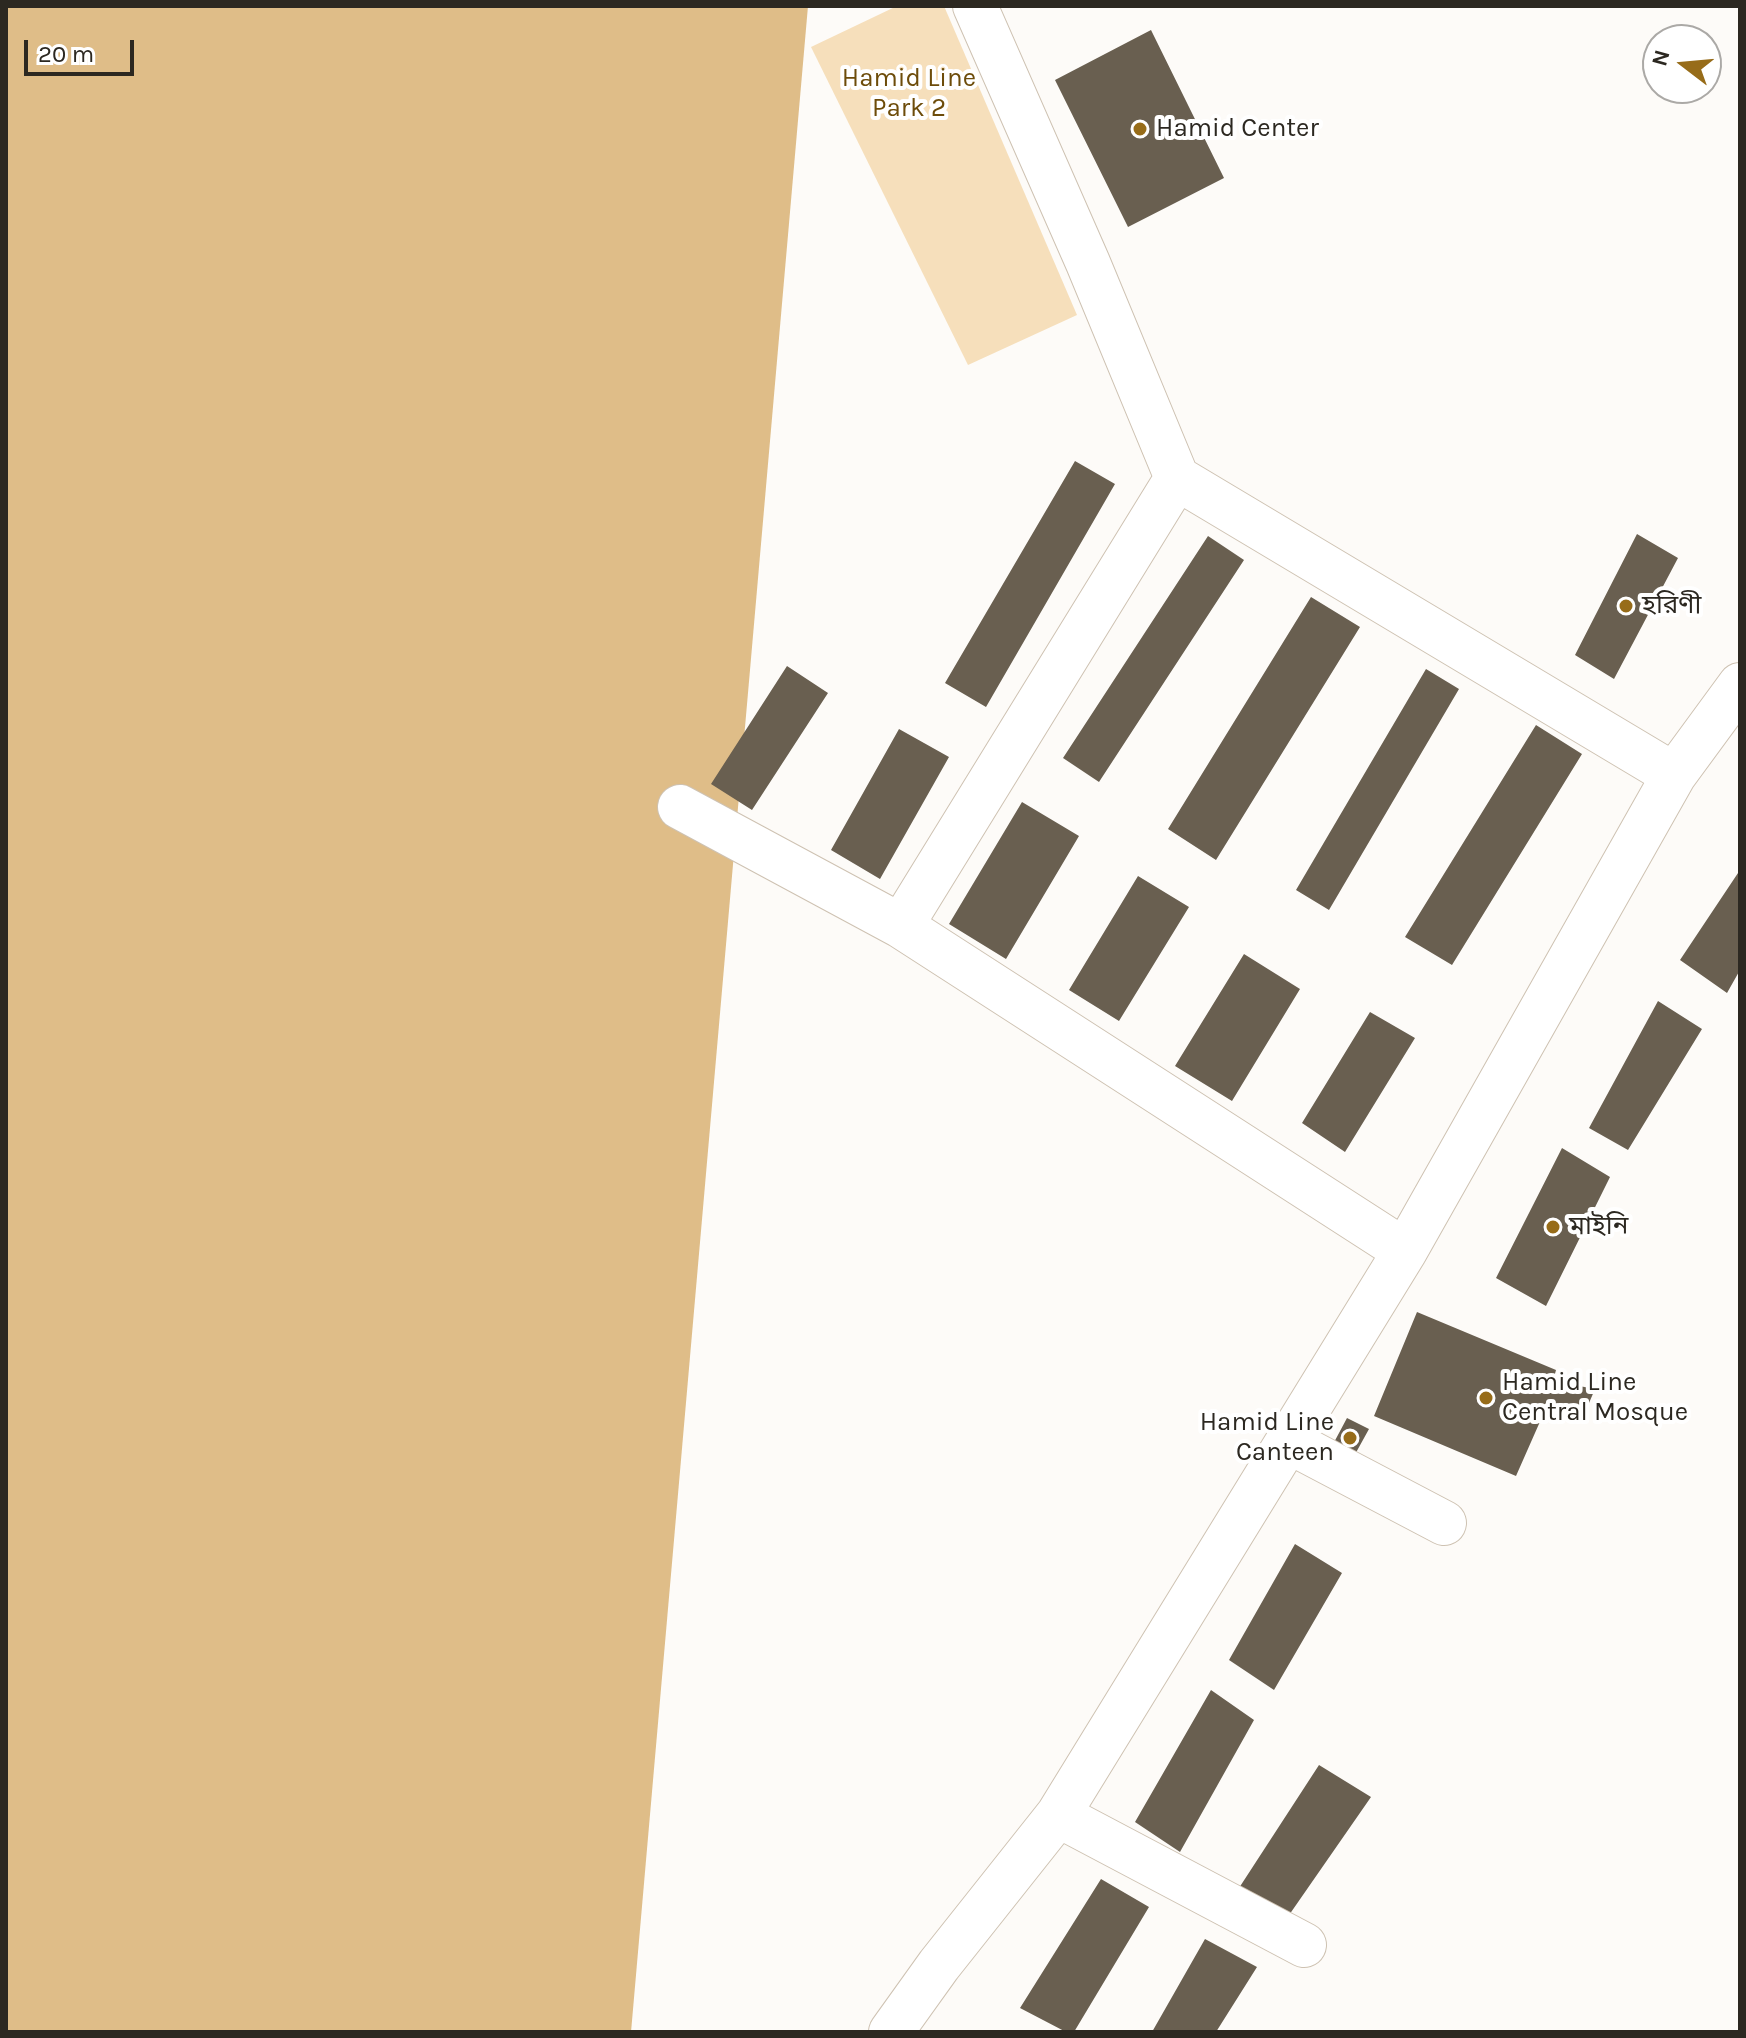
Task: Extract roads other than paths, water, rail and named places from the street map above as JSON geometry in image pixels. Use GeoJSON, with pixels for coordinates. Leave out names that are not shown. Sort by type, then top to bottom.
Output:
{"type":"FeatureCollection","features":[{"type":"Feature","properties":{"kind":"street"},"geometry":{"type":"LineString","coordinates":[[975,6],[1088,263],[1177,478],[1674,775]]}},
{"type":"Feature","properties":{"kind":"street"},"geometry":{"type":"LineString","coordinates":[[901,926],[1177,478]]}},
{"type":"Feature","properties":{"kind":"street"},"geometry":{"type":"LineString","coordinates":[[891,2032],[939,1965],[1009,1881],[1058,1815],[1405,1251],[1674,775],[1740,685]]}},
{"type":"Feature","properties":{"kind":"street"},"geometry":{"type":"LineString","coordinates":[[680,807],[901,926],[1405,1251]]}},
{"type":"Feature","properties":{"kind":"street"},"geometry":{"type":"LineString","coordinates":[[1288,1441],[1444,1523]]}},
{"type":"Feature","properties":{"kind":"street"},"geometry":{"type":"LineString","coordinates":[[1058,1815],[1304,1945]]}},
{"type":"Feature","properties":{"kind":"place","name":"Hamid Center"},"geometry":{"type":"Point","coordinates":[1140,129]}},
{"type":"Feature","properties":{"kind":"place","name":"হরিণী"},"geometry":{"type":"Point","coordinates":[1626,606]}},
{"type":"Feature","properties":{"kind":"place","name":"মাইনি"},"geometry":{"type":"Point","coordinates":[1553,1227]}},
{"type":"Feature","properties":{"kind":"place","name":"Hamid Line Central Mosque"},"geometry":{"type":"Point","coordinates":[1486,1398]}},
{"type":"Feature","properties":{"kind":"place","name":"Hamid Line Canteen"},"geometry":{"type":"Point","coordinates":[1350,1438]}},
{"type":"Feature","properties":{"kind":"park label","name":"Hamid Line Park 2"},"geometry":{"type":"Point","coordinates":[909,94]}}]}
